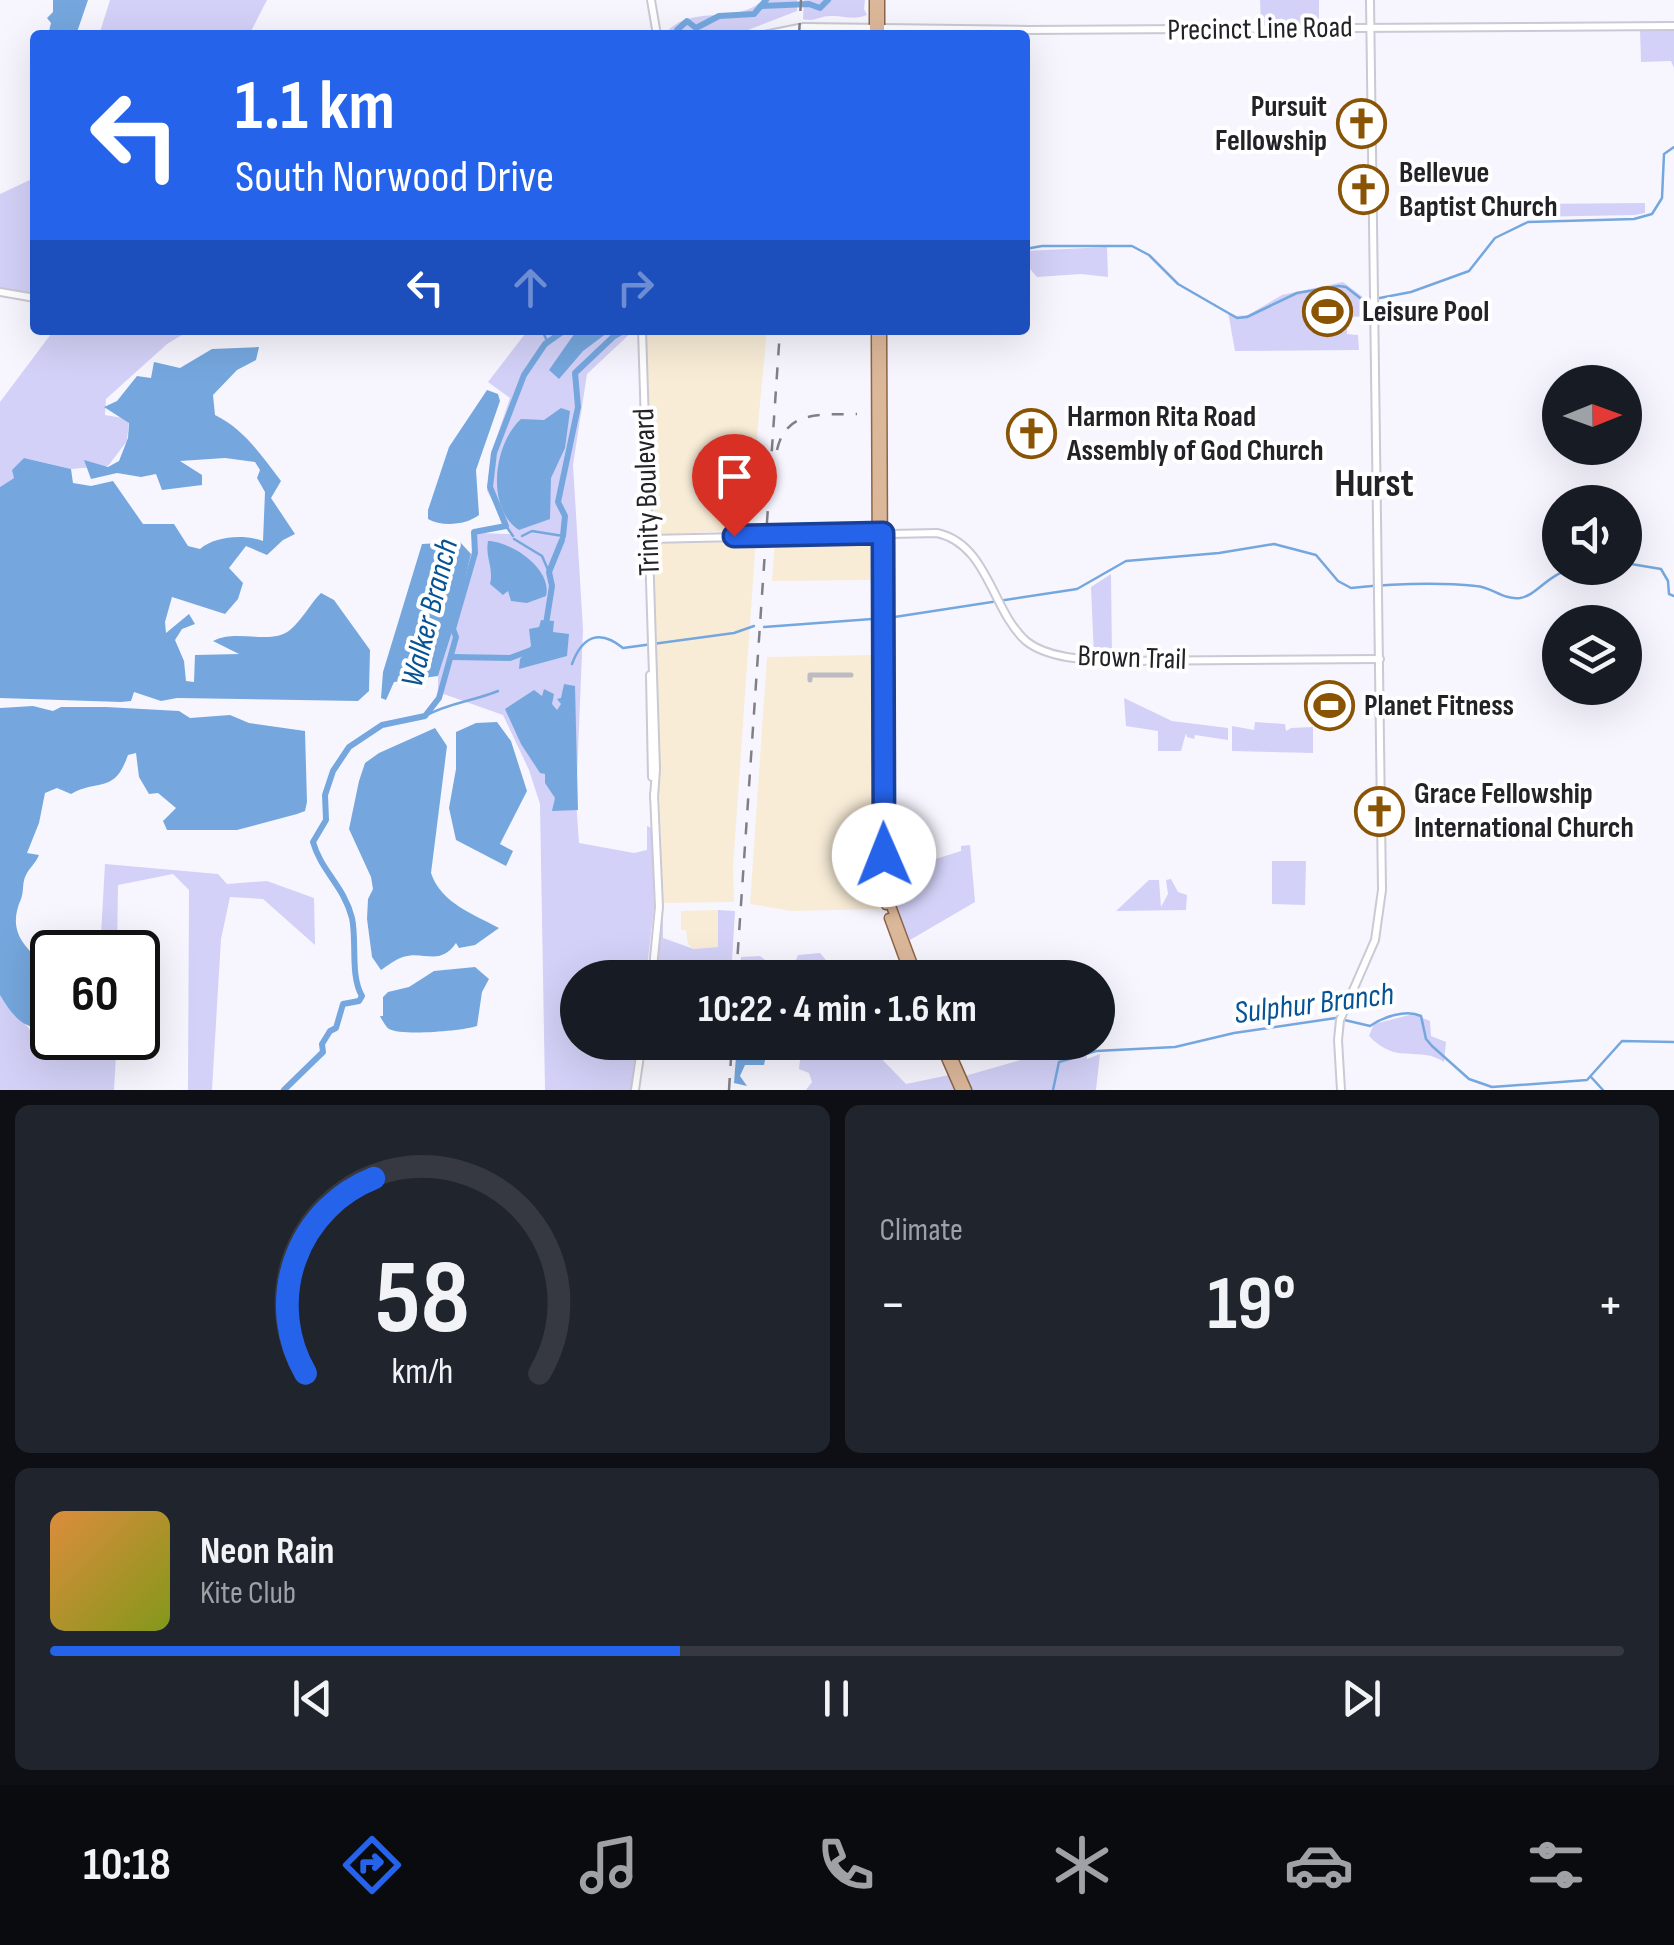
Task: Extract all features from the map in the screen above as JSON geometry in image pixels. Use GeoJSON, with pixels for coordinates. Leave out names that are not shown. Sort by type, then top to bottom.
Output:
{"type":"FeatureCollection","features":[{"type":"Feature","properties":{"kind":"main road"},"geometry":{"type":"LineString","coordinates":[[650,0],[654,30]]}},
{"type":"Feature","properties":{"kind":"main road"},"geometry":{"type":"LineString","coordinates":[[877,0],[877,30]]}},
{"type":"Feature","properties":{"kind":"main road"},"geometry":{"type":"LineString","coordinates":[[1341,1090],[1339,1025],[1374,944],[1380,914],[1380,567],[1372,0]]}},
{"type":"Feature","properties":{"kind":"main road","name":"Precinct Line Road"},"geometry":{"type":"LineString","coordinates":[[1030,31],[1674,26]]}},
{"type":"Feature","properties":{"kind":"main road"},"geometry":{"type":"LineString","coordinates":[[0,292],[30,297]]}},
{"type":"Feature","properties":{"kind":"main road","name":"Trinity Boulevard"},"geometry":{"type":"LineString","coordinates":[[642,335],[651,641],[649,722],[659,907],[654,960]]}},
{"type":"Feature","properties":{"kind":"main road"},"geometry":{"type":"LineString","coordinates":[[877,911],[882,906],[878,852],[879,335]]}},
{"type":"Feature","properties":{"kind":"main road"},"geometry":{"type":"LineString","coordinates":[[648,539],[880,533]]}},
{"type":"Feature","properties":{"kind":"main road"},"geometry":{"type":"LineString","coordinates":[[880,533],[886,869],[896,923],[908,960]]}},
{"type":"Feature","properties":{"kind":"main road","name":"Brown Trail"},"geometry":{"type":"LineString","coordinates":[[880,533],[942,534],[960,542],[1025,640],[1042,649],[1086,660],[1380,659]]}},
{"type":"Feature","properties":{"kind":"main road"},"geometry":{"type":"LineString","coordinates":[[882,888],[894,936],[905,960]]}},
{"type":"Feature","properties":{"kind":"main road"},"geometry":{"type":"LineString","coordinates":[[635,1090],[639,1060]]}},
{"type":"Feature","properties":{"kind":"main road"},"geometry":{"type":"LineString","coordinates":[[950,1060],[963,1090]]}},
{"type":"Feature","properties":{"kind":"shaded area"},"geometry":{"type":"Polygon","coordinates":[[[110,0],[267,0],[252,30],[101,30],[110,0]]]}},
{"type":"Feature","properties":{"kind":"shaded area"},"geometry":{"type":"Polygon","coordinates":[[[763,0],[797,0],[797,11],[748,30],[670,30],[685,20],[752,8],[763,0]]]}},
{"type":"Feature","properties":{"kind":"shaded area"},"geometry":{"type":"Polygon","coordinates":[[[804,0],[865,0],[867,15],[803,19],[804,0]]]}},
{"type":"Feature","properties":{"kind":"shaded area"},"geometry":{"type":"Polygon","coordinates":[[[1260,0],[1319,0],[1319,25],[1261,25],[1260,0]]]}},
{"type":"Feature","properties":{"kind":"shaded area"},"geometry":{"type":"Polygon","coordinates":[[[1674,28],[1674,68],[1671,61],[1641,62],[1640,29],[1674,28]]]}},
{"type":"Feature","properties":{"kind":"shaded area"},"geometry":{"type":"Polygon","coordinates":[[[30,180],[30,294],[0,288],[0,194],[30,180]]]}},
{"type":"Feature","properties":{"kind":"shaded area"},"geometry":{"type":"Polygon","coordinates":[[[1645,203],[1645,213],[1635,215],[1529,217],[1529,204],[1645,203]]]}},
{"type":"Feature","properties":{"kind":"shaded area"},"geometry":{"type":"Polygon","coordinates":[[[1107,247],[1108,277],[1037,277],[1030,269],[1030,251],[1107,247]]]}},
{"type":"Feature","properties":{"kind":"shaded area"},"geometry":{"type":"Polygon","coordinates":[[[1343,282],[1364,298],[1373,298],[1373,316],[1347,317],[1347,334],[1358,335],[1359,350],[1235,351],[1228,312],[1248,315],[1282,295],[1343,282]]]}},
{"type":"Feature","properties":{"kind":"shaded area"},"geometry":{"type":"Polygon","coordinates":[[[50,335],[182,335],[106,399],[105,415],[129,419],[127,441],[108,466],[71,469],[24,458],[14,478],[0,487],[0,402],[50,335]]]}},
{"type":"Feature","properties":{"kind":"shaded area"},"geometry":{"type":"Polygon","coordinates":[[[524,335],[629,335],[587,374],[573,465],[583,629],[576,801],[579,843],[634,853],[647,850],[647,826],[652,828],[654,907],[648,960],[560,960],[560,1060],[635,1060],[631,1090],[545,1090],[540,804],[503,715],[438,692],[438,676],[476,533],[512,534],[487,491],[491,454],[510,398],[488,382],[524,335]]]}},
{"type":"Feature","properties":{"kind":"shaded area"},"geometry":{"type":"Polygon","coordinates":[[[645,335],[767,335],[748,530],[652,535],[645,335]]]}},
{"type":"Feature","properties":{"kind":"shaded area"},"geometry":{"type":"Polygon","coordinates":[[[775,537],[873,537],[873,580],[772,581],[775,537]]]}},
{"type":"Feature","properties":{"kind":"shaded area"},"geometry":{"type":"Polygon","coordinates":[[[756,538],[733,867],[734,902],[663,903],[651,542],[756,538]]]}},
{"type":"Feature","properties":{"kind":"shaded area"},"geometry":{"type":"Polygon","coordinates":[[[1111,574],[1112,657],[1094,657],[1091,587],[1111,574]]]}},
{"type":"Feature","properties":{"kind":"shaded area"},"geometry":{"type":"Polygon","coordinates":[[[872,655],[873,826],[879,909],[792,911],[750,904],[767,657],[872,655]]]}},
{"type":"Feature","properties":{"kind":"shaded area"},"geometry":{"type":"Polygon","coordinates":[[[1124,698],[1172,721],[1228,728],[1228,740],[1195,735],[1194,739],[1186,733],[1181,751],[1158,751],[1158,731],[1126,726],[1124,698]]]}},
{"type":"Feature","properties":{"kind":"shaded area"},"geometry":{"type":"Polygon","coordinates":[[[1255,722],[1285,724],[1286,731],[1313,727],[1313,753],[1232,751],[1232,726],[1254,730],[1255,722]]]}},
{"type":"Feature","properties":{"kind":"shaded area"},"geometry":{"type":"Polygon","coordinates":[[[888,831],[905,832],[909,857],[929,861],[970,845],[975,902],[910,940],[895,904],[888,831]]]}},
{"type":"Feature","properties":{"kind":"shaded area"},"geometry":{"type":"Polygon","coordinates":[[[1272,861],[1306,861],[1305,905],[1272,904],[1272,861]]]}},
{"type":"Feature","properties":{"kind":"shaded area"},"geometry":{"type":"Polygon","coordinates":[[[105,864],[218,874],[227,884],[267,881],[314,898],[315,945],[263,899],[230,897],[221,939],[212,1090],[188,1090],[189,890],[173,874],[118,885],[117,930],[101,930],[105,864]]]}},
{"type":"Feature","properties":{"kind":"shaded area"},"geometry":{"type":"Polygon","coordinates":[[[1171,879],[1178,892],[1187,895],[1186,910],[1116,911],[1149,880],[1159,880],[1161,907],[1168,894],[1166,880],[1171,879]]]}},
{"type":"Feature","properties":{"kind":"shaded area"},"geometry":{"type":"Polygon","coordinates":[[[718,910],[718,947],[694,949],[688,944],[686,930],[681,930],[681,911],[718,910]]]}},
{"type":"Feature","properties":{"kind":"shaded area"},"geometry":{"type":"Polygon","coordinates":[[[718,910],[735,911],[732,960],[655,960],[660,912],[663,911],[663,938],[694,949],[718,947],[718,910]]]}},
{"type":"Feature","properties":{"kind":"shaded area"},"geometry":{"type":"Polygon","coordinates":[[[820,953],[826,960],[796,960],[798,955],[820,953]]]}},
{"type":"Feature","properties":{"kind":"shaded area"},"geometry":{"type":"Polygon","coordinates":[[[760,956],[765,960],[741,960],[741,957],[760,956]]]}},
{"type":"Feature","properties":{"kind":"shaded area"},"geometry":{"type":"Polygon","coordinates":[[[0,995],[30,1030],[30,1060],[116,1060],[114,1090],[0,1090],[0,995]]]}},
{"type":"Feature","properties":{"kind":"shaded area"},"geometry":{"type":"Polygon","coordinates":[[[1413,1014],[1430,1021],[1431,1036],[1446,1042],[1444,1062],[1426,1055],[1389,1050],[1369,1036],[1374,1024],[1413,1014]]]}},
{"type":"Feature","properties":{"kind":"shaded area"},"geometry":{"type":"Polygon","coordinates":[[[800,1060],[883,1060],[906,1084],[949,1075],[955,1090],[806,1090],[812,1082],[809,1073],[799,1069],[800,1060]]]}},
{"type":"Feature","properties":{"kind":"shaded area"},"geometry":{"type":"Polygon","coordinates":[[[1021,1060],[1099,1060],[1096,1090],[971,1090],[965,1076],[1021,1060]]]}},
{"type":"Feature","properties":{"kind":"water"},"geometry":{"type":"Polygon","coordinates":[[[53,0],[88,0],[78,30],[49,30],[51,23],[47,18],[53,12],[53,0]]]}},
{"type":"Feature","properties":{"kind":"water"},"geometry":{"type":"Polygon","coordinates":[[[574,335],[604,335],[583,351],[559,379],[549,370],[574,335]]]}},
{"type":"Feature","properties":{"kind":"water"},"geometry":{"type":"Polygon","coordinates":[[[259,347],[256,360],[237,370],[213,395],[215,415],[244,435],[281,481],[271,498],[295,534],[267,555],[246,546],[229,568],[243,583],[238,599],[225,614],[172,597],[166,633],[189,614],[195,624],[182,629],[175,640],[184,661],[186,681],[194,682],[195,655],[239,654],[213,641],[232,636],[282,635],[321,593],[334,600],[370,650],[369,691],[358,701],[161,701],[134,692],[131,701],[121,702],[0,698],[0,487],[14,478],[12,470],[24,458],[71,469],[73,483],[91,486],[113,481],[143,524],[174,524],[188,546],[200,549],[213,541],[230,538],[263,541],[265,492],[257,478],[260,470],[255,462],[225,458],[180,461],[202,475],[202,485],[162,490],[156,474],[141,477],[117,473],[91,479],[84,460],[108,467],[119,461],[129,423],[104,407],[117,401],[137,376],[151,378],[154,362],[180,368],[212,349],[259,347]]]}},
{"type":"Feature","properties":{"kind":"water"},"geometry":{"type":"Polygon","coordinates":[[[487,390],[498,394],[500,401],[476,470],[479,515],[461,523],[434,522],[428,519],[428,510],[449,447],[487,390]]]}},
{"type":"Feature","properties":{"kind":"water"},"geometry":{"type":"Polygon","coordinates":[[[561,408],[570,411],[565,448],[551,478],[550,519],[519,530],[508,520],[498,492],[497,475],[505,443],[521,419],[544,420],[561,408]]]}},
{"type":"Feature","properties":{"kind":"water"},"geometry":{"type":"Polygon","coordinates":[[[488,541],[528,558],[543,576],[546,596],[527,603],[511,601],[508,591],[503,595],[490,584],[488,541]]]}},
{"type":"Feature","properties":{"kind":"water"},"geometry":{"type":"Polygon","coordinates":[[[460,542],[471,554],[438,676],[394,682],[386,700],[381,698],[383,672],[422,544],[460,542]]]}},
{"type":"Feature","properties":{"kind":"water"},"geometry":{"type":"Polygon","coordinates":[[[541,620],[554,621],[553,632],[569,634],[567,656],[519,669],[520,659],[531,646],[529,629],[539,627],[541,620]]]}},
{"type":"Feature","properties":{"kind":"water"},"geometry":{"type":"Polygon","coordinates":[[[564,684],[575,686],[578,810],[552,811],[555,798],[545,783],[545,774],[540,773],[521,744],[505,709],[534,690],[542,696],[544,689],[554,694],[552,704],[557,710],[564,684]]]}},
{"type":"Feature","properties":{"kind":"water"},"geometry":{"type":"Polygon","coordinates":[[[0,708],[179,711],[190,718],[230,715],[249,723],[305,731],[305,811],[237,830],[167,830],[163,821],[176,808],[158,793],[149,794],[139,777],[136,753],[128,755],[117,776],[105,784],[71,794],[57,788],[45,793],[27,853],[39,855],[25,878],[16,922],[21,940],[30,951],[30,1026],[27,1025],[0,995],[0,708]]]}},
{"type":"Feature","properties":{"kind":"water"},"geometry":{"type":"Polygon","coordinates":[[[497,722],[511,741],[527,791],[500,844],[513,851],[506,866],[456,840],[449,808],[456,769],[456,732],[476,723],[497,722]]]}},
{"type":"Feature","properties":{"kind":"water"},"geometry":{"type":"Polygon","coordinates":[[[435,728],[447,746],[431,873],[450,900],[499,928],[475,945],[459,948],[456,943],[437,956],[410,955],[381,970],[372,957],[367,919],[373,889],[371,877],[349,829],[359,781],[365,763],[379,753],[435,728]]]}},
{"type":"Feature","properties":{"kind":"water"},"geometry":{"type":"Polygon","coordinates":[[[475,967],[489,979],[482,992],[477,1026],[446,1031],[396,1031],[389,1029],[380,1016],[383,997],[388,992],[409,987],[434,971],[475,967]]]}},
{"type":"Feature","properties":{"kind":"water"},"geometry":{"type":"Polygon","coordinates":[[[736,1060],[765,1060],[764,1065],[745,1065],[740,1076],[747,1086],[734,1083],[736,1060]]]}},
{"type":"Feature","properties":{"kind":"waterway","name":"Walker Branch"},"geometry":{"type":"LineString","coordinates":[[677,30],[687,21],[696,28],[719,16],[754,14],[766,0]]}},
{"type":"Feature","properties":{"kind":"waterway","name":"Walker Branch"},"geometry":{"type":"LineString","coordinates":[[761,6],[809,4],[820,8],[828,0]]}},
{"type":"Feature","properties":{"kind":"waterway"},"geometry":{"type":"LineString","coordinates":[[1030,248],[1132,246],[1149,255],[1178,284],[1237,318],[1297,293],[1339,286],[1364,301],[1411,292],[1469,271],[1495,238],[1528,222],[1634,219],[1652,214],[1662,198],[1664,154],[1674,147]]}},
{"type":"Feature","properties":{"kind":"waterway"},"geometry":{"type":"LineString","coordinates":[[544,335],[548,343]]}},
{"type":"Feature","properties":{"kind":"waterway","name":"Walker Branch"},"geometry":{"type":"LineString","coordinates":[[284,1090],[323,1052],[322,1044],[336,1028],[343,1004],[359,1001],[362,996],[356,979],[352,918],[313,842],[326,820],[325,795],[333,771],[349,747],[382,725],[425,716],[439,698],[456,637],[453,629],[475,553],[474,532],[506,526],[490,487],[494,453],[524,375],[545,344],[558,335]]}},
{"type":"Feature","properties":{"kind":"waterway"},"geometry":{"type":"LineString","coordinates":[[563,536],[565,516],[558,502],[578,407],[575,373],[616,335]]}},
{"type":"Feature","properties":{"kind":"waterway"},"geometry":{"type":"LineString","coordinates":[[506,526],[513,536]]}},
{"type":"Feature","properties":{"kind":"waterway"},"geometry":{"type":"LineString","coordinates":[[522,536],[532,531],[563,536]]}},
{"type":"Feature","properties":{"kind":"waterway"},"geometry":{"type":"LineString","coordinates":[[514,539],[542,556],[549,572]]}},
{"type":"Feature","properties":{"kind":"waterway"},"geometry":{"type":"LineString","coordinates":[[546,624],[552,586],[549,572],[562,540]]}},
{"type":"Feature","properties":{"kind":"waterway"},"geometry":{"type":"LineString","coordinates":[[888,618],[1077,589],[1126,561],[1274,544],[1316,555],[1338,581],[1351,588],[1461,585],[1520,598],[1542,585]]}},
{"type":"Feature","properties":{"kind":"waterway"},"geometry":{"type":"LineString","coordinates":[[1642,566],[1661,569],[1668,581],[1669,594],[1674,596]]}},
{"type":"Feature","properties":{"kind":"waterway"},"geometry":{"type":"LineString","coordinates":[[764,627],[872,619]]}},
{"type":"Feature","properties":{"kind":"waterway"},"geometry":{"type":"LineString","coordinates":[[572,664],[581,647],[592,638],[606,638],[623,648],[734,633],[754,626]]}},
{"type":"Feature","properties":{"kind":"waterway"},"geometry":{"type":"LineString","coordinates":[[452,657],[510,658],[534,649]]}},
{"type":"Feature","properties":{"kind":"waterway"},"geometry":{"type":"LineString","coordinates":[[425,716],[498,691]]}},
{"type":"Feature","properties":{"kind":"waterway","name":"Sulphur Branch"},"geometry":{"type":"LineString","coordinates":[[1053,1090],[1059,1062],[1096,1051],[1175,1047],[1234,1033],[1336,1018],[1370,1026],[1395,1015],[1421,1016],[1426,1039],[1432,1046],[1469,1079],[1492,1087],[1587,1080],[1622,1041],[1674,1042]]}},
{"type":"Feature","properties":{"kind":"waterway"},"geometry":{"type":"LineString","coordinates":[[1591,1077],[1603,1090]]}},
{"type":"Feature","properties":{"kind":"taxiway"},"geometry":{"type":"LineString","coordinates":[[810,680],[810,675],[851,675]]}},
{"type":"Feature","properties":{"kind":"railway"},"geometry":{"type":"LineString","coordinates":[[799,30],[801,0]]}},
{"type":"Feature","properties":{"kind":"railway"},"geometry":{"type":"LineString","coordinates":[[737,960],[780,335]]}},
{"type":"Feature","properties":{"kind":"railway"},"geometry":{"type":"LineString","coordinates":[[777,450],[782,437],[797,421],[819,415],[857,414]]}},
{"type":"Feature","properties":{"kind":"railway"},"geometry":{"type":"LineString","coordinates":[[729,1090],[731,1060]]}},
{"type":"Feature","properties":{"kind":"place","name":"Pursuit Fellowship"},"geometry":{"type":"Point","coordinates":[1362,124]}},
{"type":"Feature","properties":{"kind":"place","name":"Bellevue Baptist Church"},"geometry":{"type":"Point","coordinates":[1364,190]}},
{"type":"Feature","properties":{"kind":"place","name":"Leisure Pool"},"geometry":{"type":"Point","coordinates":[1327,312]}},
{"type":"Feature","properties":{"kind":"place","name":"Harmon Rita Road Assembly of God Church"},"geometry":{"type":"Point","coordinates":[1032,434]}},
{"type":"Feature","properties":{"kind":"place","name":"Planet Fitness"},"geometry":{"type":"Point","coordinates":[1329,706]}},
{"type":"Feature","properties":{"kind":"place","name":"Grace Fellowship International Church"},"geometry":{"type":"Point","coordinates":[1379,811]}},
{"type":"Feature","properties":{"kind":"district","name":"Hurst"},"geometry":{"type":"Point","coordinates":[1374,484]}},
{"type":"Feature","properties":{"kind":"route"},"geometry":{"type":"LineString","coordinates":[[734,536],[883,533],[884,855]]}}]}
